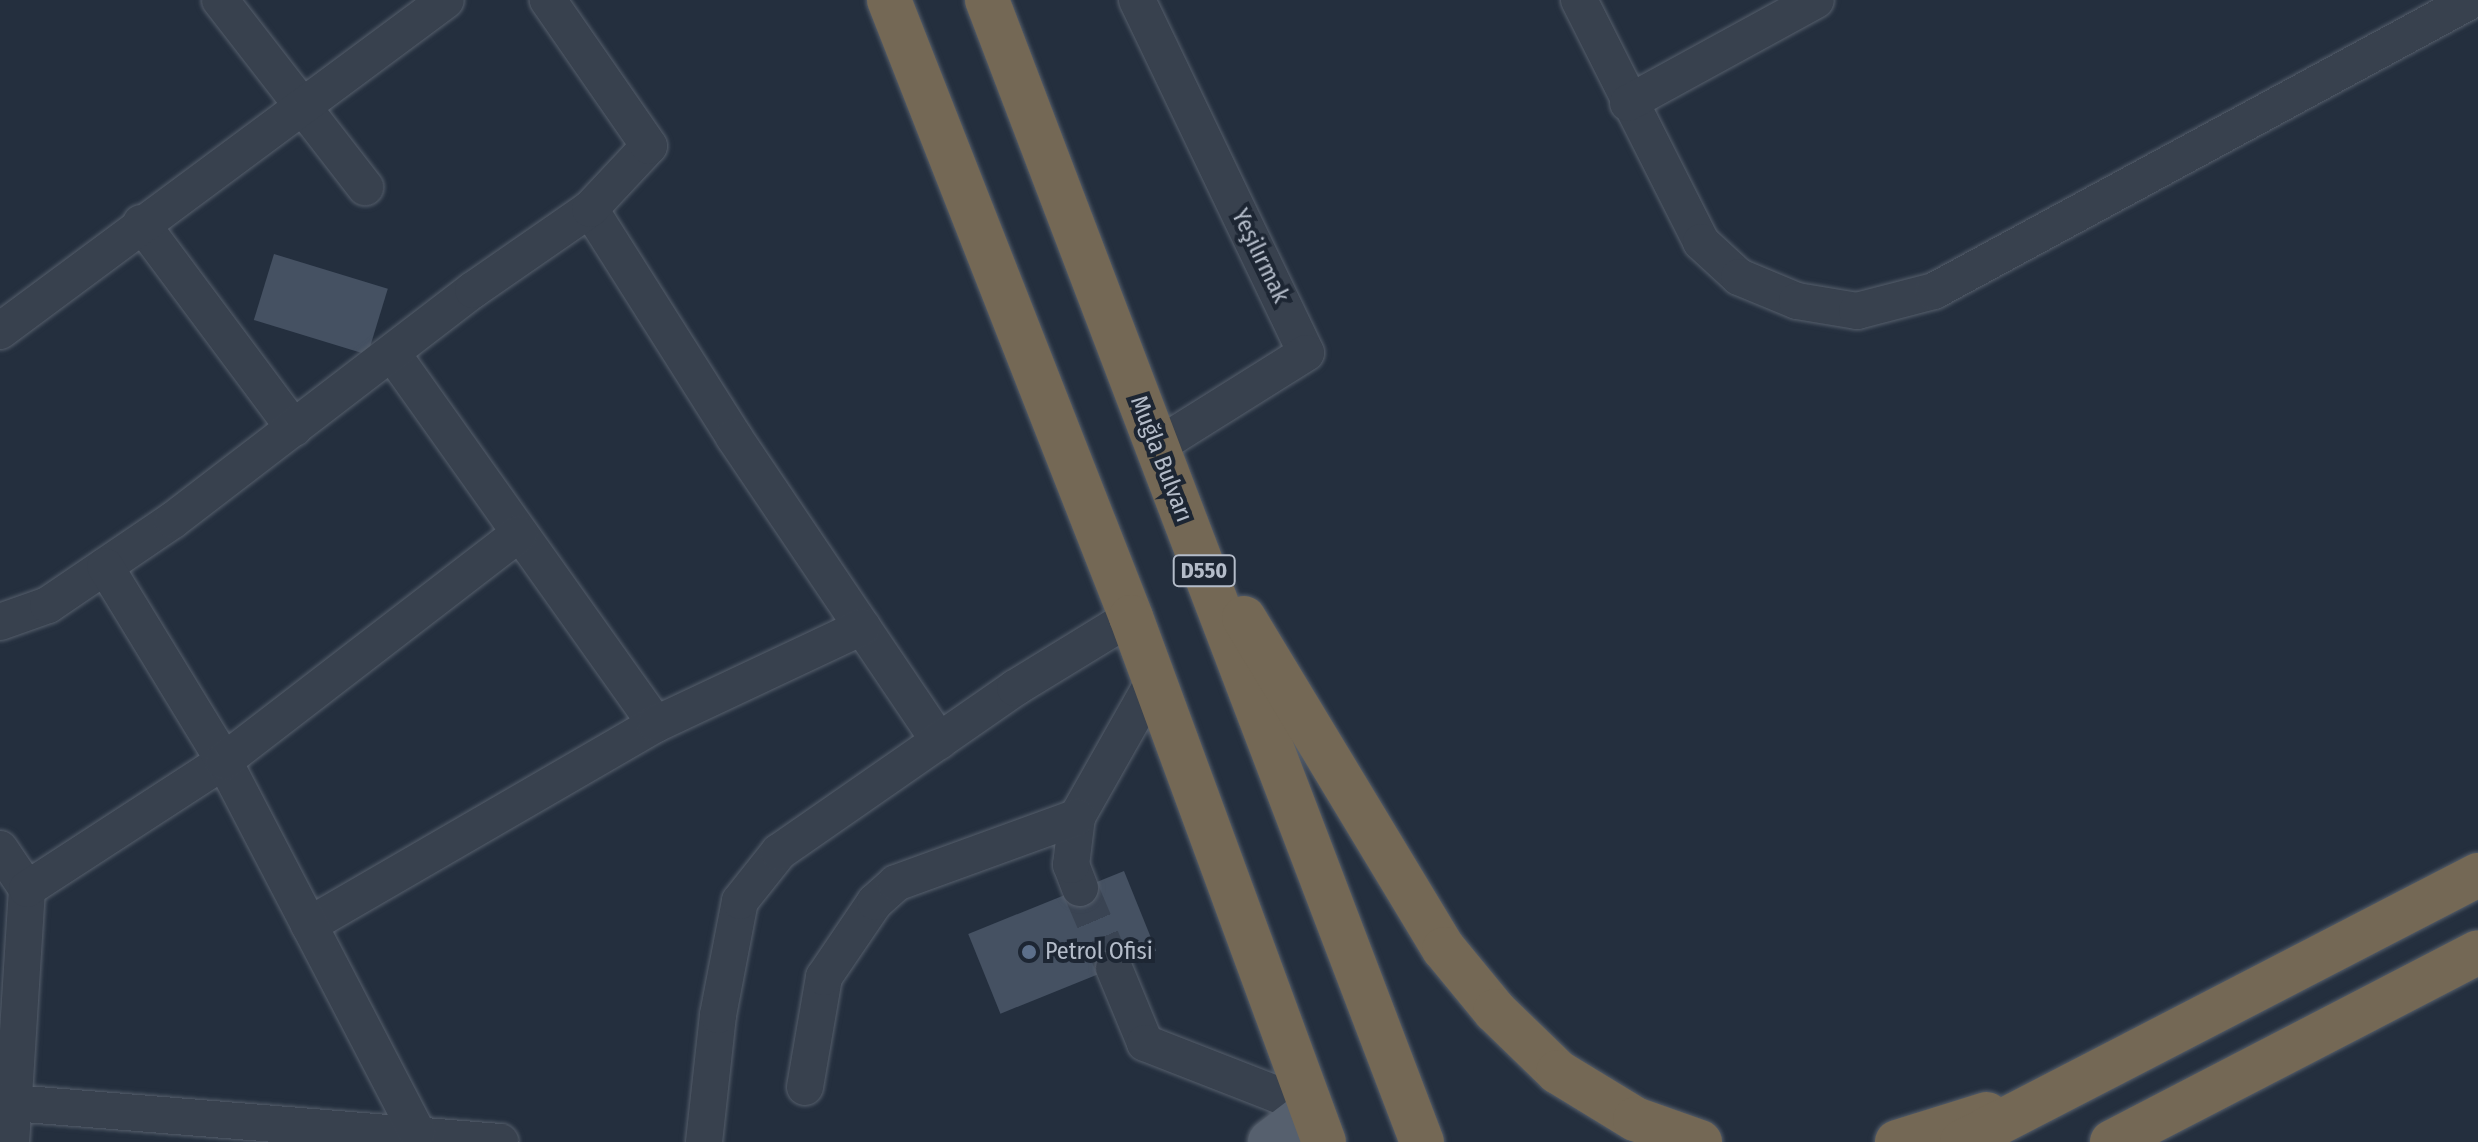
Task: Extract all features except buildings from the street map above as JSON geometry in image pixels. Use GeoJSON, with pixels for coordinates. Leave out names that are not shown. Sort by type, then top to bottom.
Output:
{"type":"FeatureCollection","features":[{"type":"Feature","properties":{"kind":"highway"},"geometry":{"type":"LineString","coordinates":[[889,0],[1131,617],[1317,1128]]}},
{"type":"Feature","properties":{"kind":"highway","name":"Muğla Bulvarı"},"geometry":{"type":"LineString","coordinates":[[987,0],[1422,1142]]}},
{"type":"Feature","properties":{"kind":"highway"},"geometry":{"type":"LineString","coordinates":[[1185,522],[1444,949],[1495,1011],[1558,1072],[1635,1119],[1700,1142]]}},
{"type":"Feature","properties":{"kind":"highway"},"geometry":{"type":"LineString","coordinates":[[1962,1142],[2478,875]]}},
{"type":"Feature","properties":{"kind":"highway"},"geometry":{"type":"LineString","coordinates":[[2112,1142],[2478,952]]}},
{"type":"Feature","properties":{"kind":"highway"},"geometry":{"type":"LineString","coordinates":[[1897,1142],[1965,1124],[2255,992]]}},
{"type":"Feature","properties":{"kind":"highway"},"geometry":{"type":"LineString","coordinates":[[2136,1142],[2249,1071]]}},
{"type":"Feature","properties":{"kind":"main road"},"geometry":{"type":"LineString","coordinates":[[1270,1142],[1317,1128]]}},
{"type":"Feature","properties":{"kind":"street"},"geometry":{"type":"LineString","coordinates":[[220,0],[365,187]]}},
{"type":"Feature","properties":{"kind":"street"},"geometry":{"type":"LineString","coordinates":[[0,331],[141,223],[446,0]]}},
{"type":"Feature","properties":{"kind":"street"},"geometry":{"type":"LineString","coordinates":[[0,622],[48,605],[294,428],[590,209],[649,146],[548,0]]}},
{"type":"Feature","properties":{"kind":"street","name":"Yeşilırmak"},"geometry":{"type":"LineString","coordinates":[[1137,0],[1306,353],[1156,447]]}},
{"type":"Feature","properties":{"kind":"street"},"geometry":{"type":"LineString","coordinates":[[1579,0],[1628,103],[1701,242],[1739,277],[1797,301],[1857,311],[1934,291],[2472,0]]}},
{"type":"Feature","properties":{"kind":"street"},"geometry":{"type":"LineString","coordinates":[[1628,103],[1816,0]]}},
{"type":"Feature","properties":{"kind":"street"},"geometry":{"type":"LineString","coordinates":[[590,209],[939,741]]}},
{"type":"Feature","properties":{"kind":"street"},"geometry":{"type":"LineString","coordinates":[[141,223],[294,428]]}},
{"type":"Feature","properties":{"kind":"street"},"geometry":{"type":"LineString","coordinates":[[392,353],[656,724]]}},
{"type":"Feature","properties":{"kind":"street"},"geometry":{"type":"LineString","coordinates":[[27,889],[224,761],[519,534]]}},
{"type":"Feature","properties":{"kind":"street"},"geometry":{"type":"LineString","coordinates":[[105,566],[224,761],[417,1132]]}},
{"type":"Feature","properties":{"kind":"street"},"geometry":{"type":"LineString","coordinates":[[704,1142],[720,1002],[740,901],[779,852],[939,741],[1131,617]]}},
{"type":"Feature","properties":{"kind":"street"},"geometry":{"type":"LineString","coordinates":[[309,925],[656,724],[862,627]]}},
{"type":"Feature","properties":{"kind":"street"},"geometry":{"type":"LineString","coordinates":[[1080,888],[1071,865],[1077,817],[1154,681]]}},
{"type":"Feature","properties":{"kind":"street"},"geometry":{"type":"LineString","coordinates":[[805,1087],[824,977],[875,902],[896,883],[1077,817]]}},
{"type":"Feature","properties":{"kind":"street"},"geometry":{"type":"LineString","coordinates":[[0,849],[27,889],[8,1102],[11,1142]]}},
{"type":"Feature","properties":{"kind":"street"},"geometry":{"type":"LineString","coordinates":[[1114,968],[1145,1043],[1317,1128]]}},
{"type":"Feature","properties":{"kind":"street"},"geometry":{"type":"LineString","coordinates":[[8,1102],[282,1127],[417,1132],[500,1142]]}},
{"type":"Feature","properties":{"kind":"tunnel"},"geometry":{"type":"LineString","coordinates":[[1080,888],[1114,968]]}},
{"type":"Feature","properties":{"kind":"place","name":"Petrol Ofisi"},"geometry":{"type":"Point","coordinates":[1029,952]}}]}
